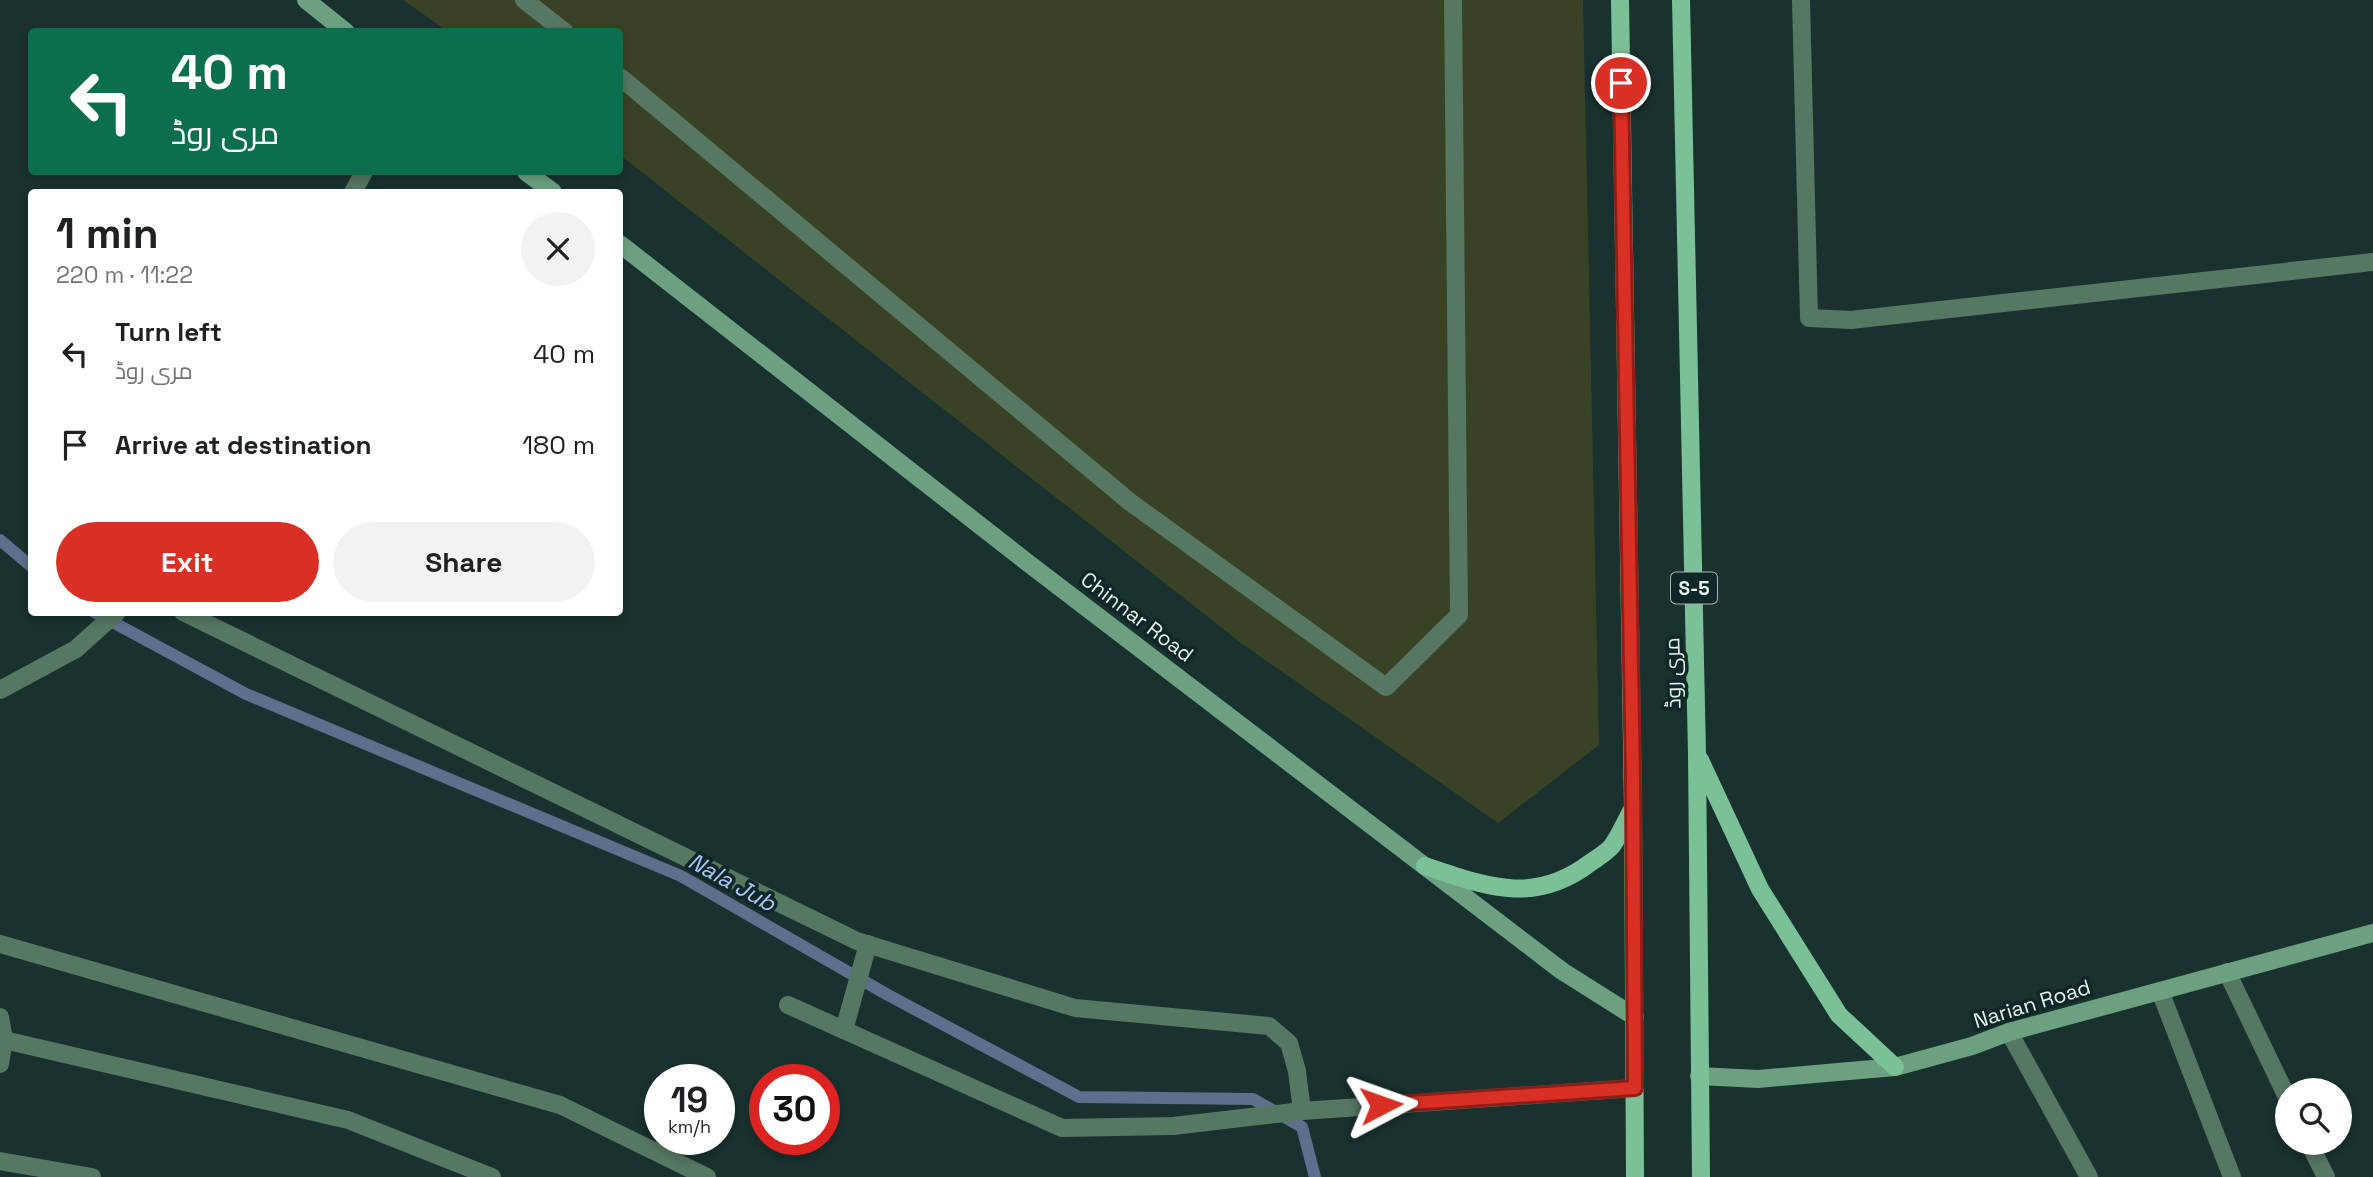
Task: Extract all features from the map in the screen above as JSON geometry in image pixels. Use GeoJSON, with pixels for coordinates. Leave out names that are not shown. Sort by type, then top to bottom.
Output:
{"type":"FeatureCollection","features":[{"type":"Feature","properties":{"kind":"main road"},"geometry":{"type":"LineString","coordinates":[[306,0],[341,28]]}},
{"type":"Feature","properties":{"kind":"main road","name":"مری روڈ"},"geometry":{"type":"LineString","coordinates":[[1620,0],[1633,807],[1635,1177]]}},
{"type":"Feature","properties":{"kind":"main road","name":"مری روڈ"},"geometry":{"type":"LineString","coordinates":[[1681,0],[1697,754],[1701,1177]]}},
{"type":"Feature","properties":{"kind":"main road"},"geometry":{"type":"LineString","coordinates":[[530,175],[549,189]]}},
{"type":"Feature","properties":{"kind":"main road","name":"Chinnar Road"},"geometry":{"type":"LineString","coordinates":[[623,246],[1028,563],[1562,971],[1635,1017]]}},
{"type":"Feature","properties":{"kind":"main road"},"geometry":{"type":"LineString","coordinates":[[1697,754],[1760,889],[1839,1015],[1895,1067]]}},
{"type":"Feature","properties":{"kind":"main road"},"geometry":{"type":"LineString","coordinates":[[1426,866],[1477,883],[1510,890],[1546,885],[1579,872],[1611,848],[1633,807]]}},
{"type":"Feature","properties":{"kind":"main road","name":"Narian Road"},"geometry":{"type":"LineString","coordinates":[[1699,1076],[1758,1079],[1895,1067],[1972,1046],[2009,1032],[2373,933]]}},
{"type":"Feature","properties":{"kind":"street"},"geometry":{"type":"LineString","coordinates":[[524,0],[560,28]]}},
{"type":"Feature","properties":{"kind":"street"},"geometry":{"type":"LineString","coordinates":[[623,80],[1130,502],[1386,687],[1459,615],[1453,0]]}},
{"type":"Feature","properties":{"kind":"street"},"geometry":{"type":"LineString","coordinates":[[1801,0],[1809,318],[1851,320],[2373,262]]}},
{"type":"Feature","properties":{"kind":"street"},"geometry":{"type":"LineString","coordinates":[[0,690],[76,649],[113,616]]}},
{"type":"Feature","properties":{"kind":"street"},"geometry":{"type":"LineString","coordinates":[[191,616],[858,941],[866,952],[1075,1008],[1269,1026],[1289,1043],[1297,1071],[1302,1111]]}},
{"type":"Feature","properties":{"kind":"street"},"geometry":{"type":"LineString","coordinates":[[0,944],[560,1105],[708,1177]]}},
{"type":"Feature","properties":{"kind":"street"},"geometry":{"type":"LineString","coordinates":[[844,1030],[866,952]]}},
{"type":"Feature","properties":{"kind":"street"},"geometry":{"type":"LineString","coordinates":[[2227,972],[2278,1078]]}},
{"type":"Feature","properties":{"kind":"street"},"geometry":{"type":"LineString","coordinates":[[2160,991],[2232,1177]]}},
{"type":"Feature","properties":{"kind":"street"},"geometry":{"type":"LineString","coordinates":[[788,1005],[1062,1128],[1173,1126],[1302,1111],[1635,1088]]}},
{"type":"Feature","properties":{"kind":"street"},"geometry":{"type":"LineString","coordinates":[[0,1017],[0,1064]]}},
{"type":"Feature","properties":{"kind":"street"},"geometry":{"type":"LineString","coordinates":[[2009,1032],[2089,1177]]}},
{"type":"Feature","properties":{"kind":"street"},"geometry":{"type":"LineString","coordinates":[[2,1039],[348,1120],[492,1177]]}},
{"type":"Feature","properties":{"kind":"street"},"geometry":{"type":"LineString","coordinates":[[2315,1155],[2326,1177]]}},
{"type":"Feature","properties":{"kind":"street"},"geometry":{"type":"LineString","coordinates":[[0,1161],[92,1177]]}},
{"type":"Feature","properties":{"kind":"green space"},"geometry":{"type":"Polygon","coordinates":[[[403,0],[1583,0],[1599,745],[1498,823],[1241,643],[623,157],[623,28],[443,28],[403,0]]]}},
{"type":"Feature","properties":{"kind":"waterway","name":"Nala Jub"},"geometry":{"type":"LineString","coordinates":[[0,540],[28,564]]}},
{"type":"Feature","properties":{"kind":"waterway","name":"Nala Jub"},"geometry":{"type":"LineString","coordinates":[[101,616],[246,694],[681,876],[888,995],[1079,1097],[1253,1099],[1302,1127],[1315,1177]]}},
{"type":"Feature","properties":{"kind":"route"},"geometry":{"type":"LineString","coordinates":[[1381,1105],[1635,1088],[1633,779],[1621,83]]}}]}
